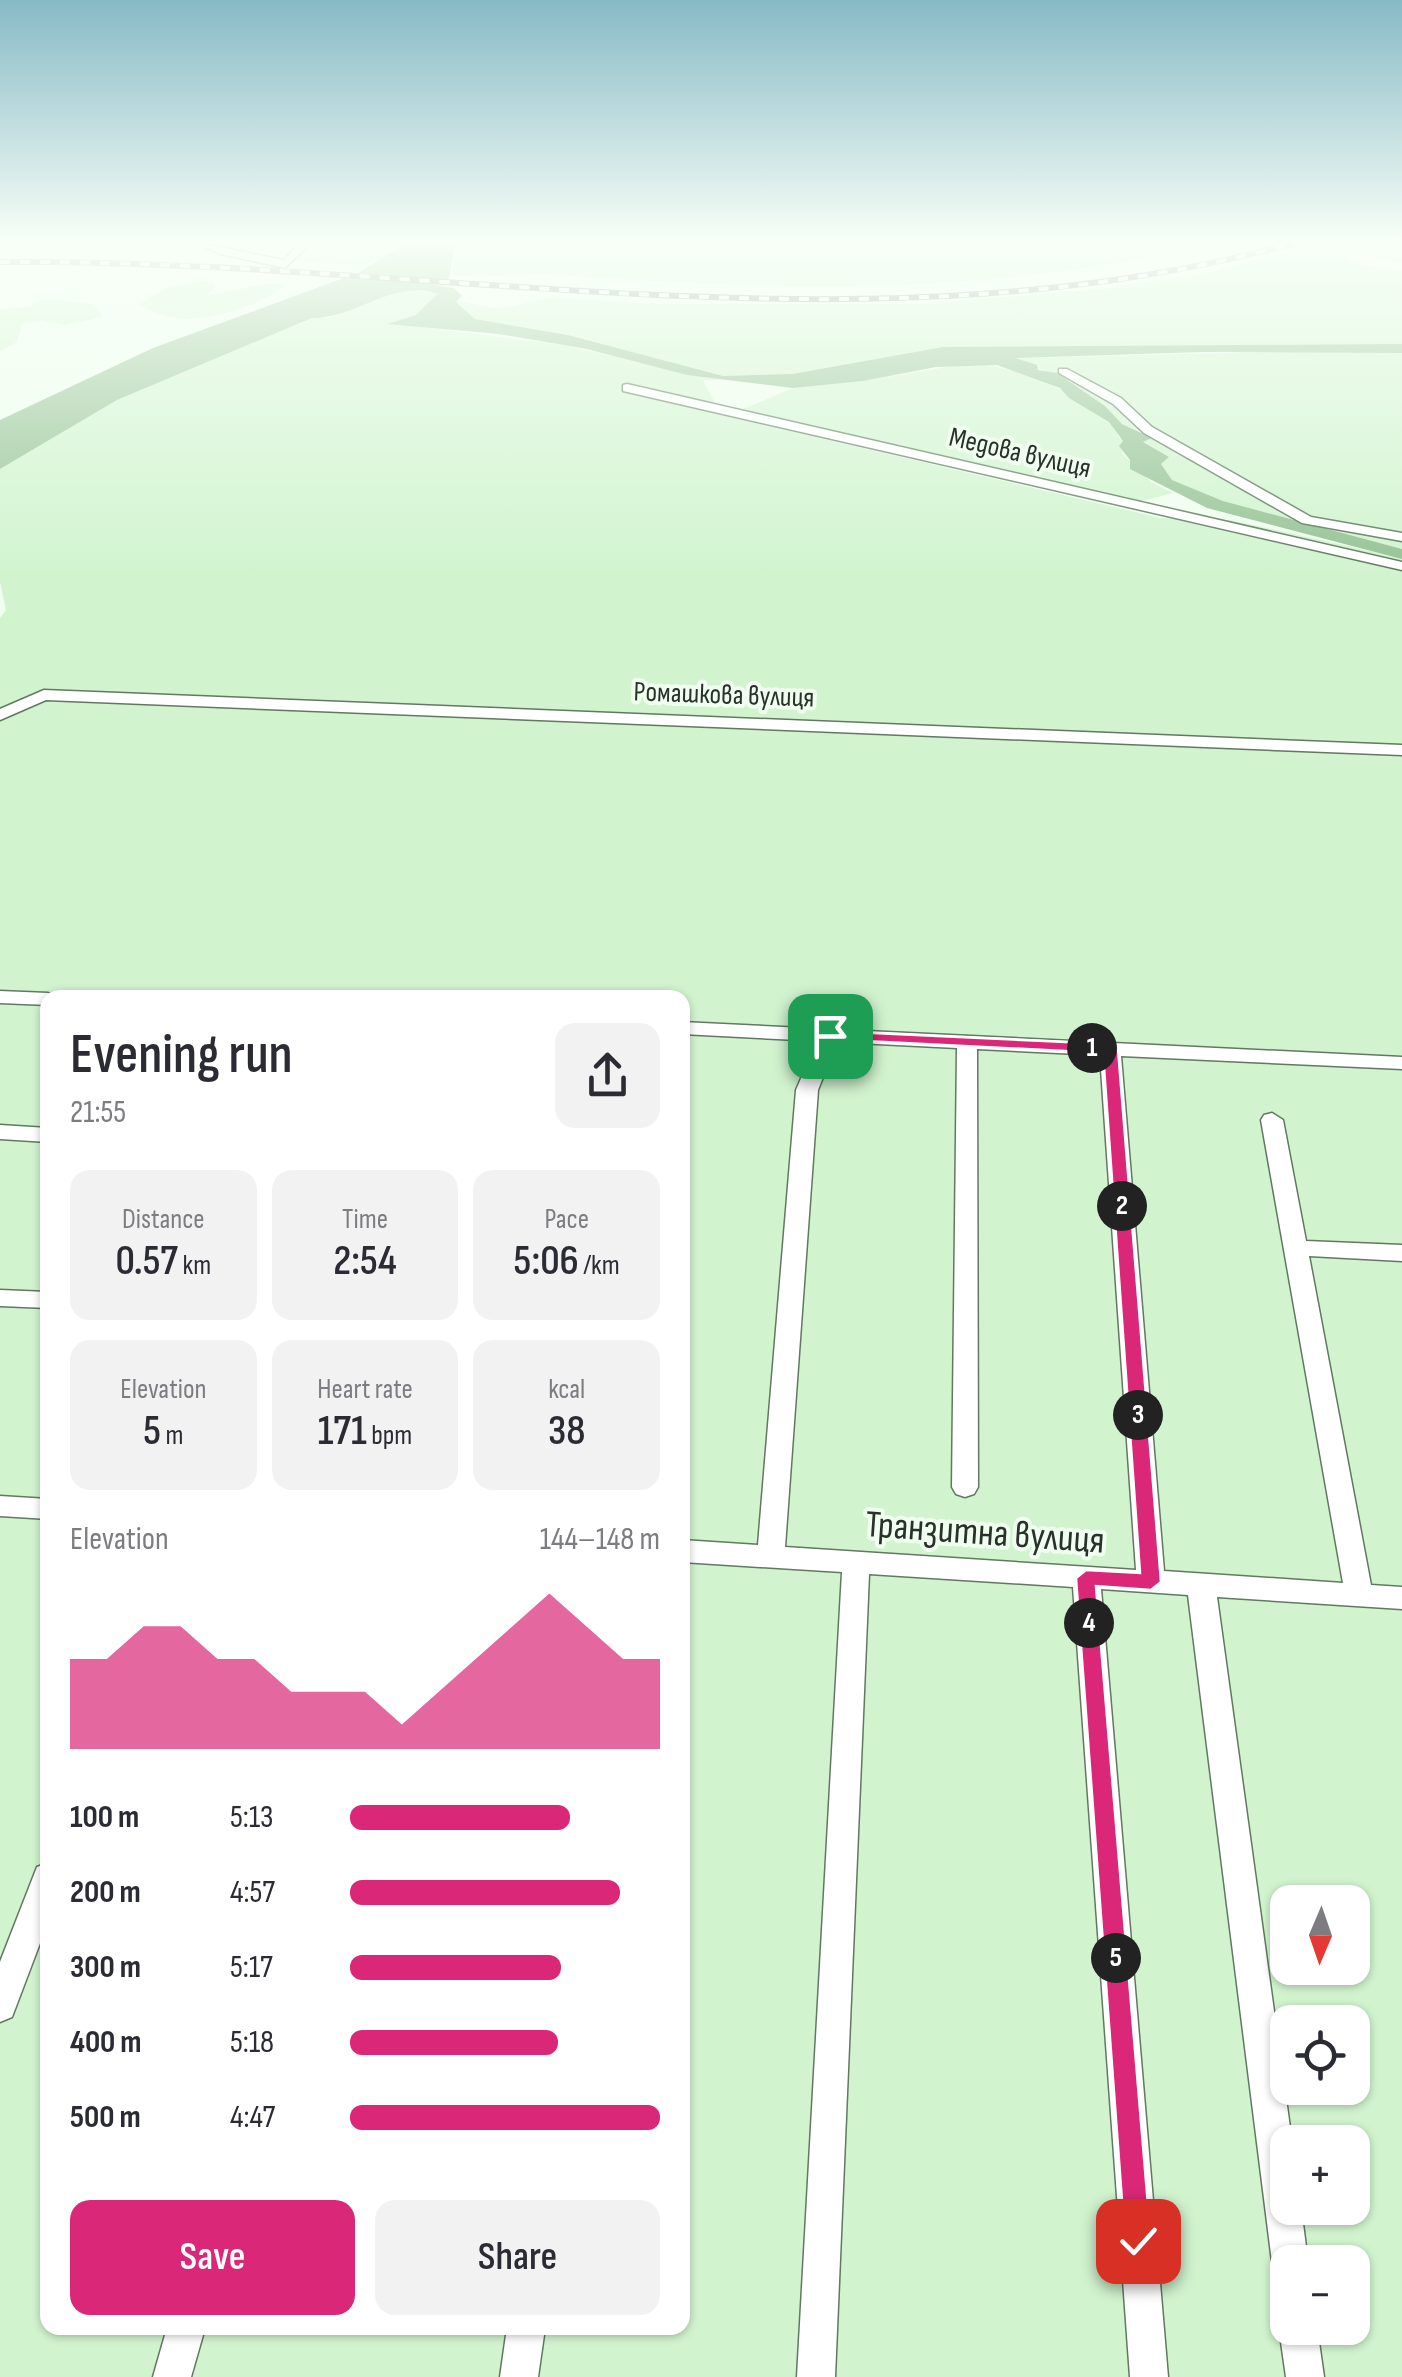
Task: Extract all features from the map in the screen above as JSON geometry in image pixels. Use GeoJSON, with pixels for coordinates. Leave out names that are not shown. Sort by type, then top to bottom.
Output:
{"type":"FeatureCollection","features":[{"type":"Feature","properties":{"kind":"street"},"geometry":{"type":"LineString","coordinates":[[1062,371],[1117,402],[1148,430],[1308,520],[1402,537]]}},
{"type":"Feature","properties":{"kind":"street","name":"Медова вулиця"},"geometry":{"type":"LineString","coordinates":[[627,388],[1402,566]]}},
{"type":"Feature","properties":{"kind":"street","name":"Ромашкова вулиця"},"geometry":{"type":"LineString","coordinates":[[0,715],[44,695],[1402,750]]}},
{"type":"Feature","properties":{"kind":"street"},"geometry":{"type":"LineString","coordinates":[[0,997],[40,999]]}},
{"type":"Feature","properties":{"kind":"street"},"geometry":{"type":"LineString","coordinates":[[690,1028],[1402,1062]]}},
{"type":"Feature","properties":{"kind":"street"},"geometry":{"type":"LineString","coordinates":[[771,1556],[807,1090],[830,1036]]}},
{"type":"Feature","properties":{"kind":"street"},"geometry":{"type":"LineString","coordinates":[[966,1487],[967,1042]]}},
{"type":"Feature","properties":{"kind":"street"},"geometry":{"type":"LineString","coordinates":[[1110,1049],[1151,1582]]}},
{"type":"Feature","properties":{"kind":"street"},"geometry":{"type":"LineString","coordinates":[[1272,1120],[1360,1596]]}},
{"type":"Feature","properties":{"kind":"street"},"geometry":{"type":"LineString","coordinates":[[0,1132],[40,1134]]}},
{"type":"Feature","properties":{"kind":"street"},"geometry":{"type":"LineString","coordinates":[[1296,1248],[1402,1253]]}},
{"type":"Feature","properties":{"kind":"street"},"geometry":{"type":"LineString","coordinates":[[0,1298],[40,1300]]}},
{"type":"Feature","properties":{"kind":"street"},"geometry":{"type":"LineString","coordinates":[[3,1514],[40,1510]]}},
{"type":"Feature","properties":{"kind":"street","name":"Транзитна вулиця"},"geometry":{"type":"LineString","coordinates":[[690,1551],[1402,1598]]}},
{"type":"Feature","properties":{"kind":"street"},"geometry":{"type":"LineString","coordinates":[[816,2377],[856,1562]]}},
{"type":"Feature","properties":{"kind":"street"},"geometry":{"type":"LineString","coordinates":[[1086,1578],[1149,2377]]}},
{"type":"Feature","properties":{"kind":"street"},"geometry":{"type":"LineString","coordinates":[[1201,1585],[1288,2245]]}},
{"type":"Feature","properties":{"kind":"street"},"geometry":{"type":"LineString","coordinates":[[0,2006],[40,1898]]}},
{"type":"Feature","properties":{"kind":"street"},"geometry":{"type":"LineString","coordinates":[[172,2377],[184,2335]]}},
{"type":"Feature","properties":{"kind":"street"},"geometry":{"type":"LineString","coordinates":[[519,2377],[525,2335]]}},
{"type":"Feature","properties":{"kind":"street"},"geometry":{"type":"LineString","coordinates":[[1300,2345],[1305,2377]]}},
{"type":"Feature","properties":{"kind":"shaded area"},"geometry":{"type":"Polygon","coordinates":[[[143,353],[229,353],[117,400],[0,469],[0,420],[143,353]]]}},
{"type":"Feature","properties":{"kind":"shaded area"},"geometry":{"type":"Polygon","coordinates":[[[230,353],[599,353],[722,380],[703,380],[721,415],[1161,518],[1230,520],[1402,558],[1402,2377],[0,2377],[0,618],[6,610],[0,582],[0,469],[117,400],[230,353]]]}},
{"type":"Feature","properties":{"kind":"shaded area"},"geometry":{"type":"Polygon","coordinates":[[[602,353],[636,353],[723,376],[792,374],[910,353],[1173,353],[1015,358],[1037,365],[1038,370],[1057,373],[1105,406],[1122,424],[1152,438],[1143,442],[1169,457],[1161,464],[1172,480],[1223,501],[1402,549],[1402,559],[1207,508],[1130,469],[1130,460],[1119,446],[1123,441],[1109,422],[1069,398],[1060,388],[997,365],[936,367],[863,381],[793,388],[687,375],[602,353]]]}},
{"type":"Feature","properties":{"kind":"shaded area"},"geometry":{"type":"Polygon","coordinates":[[[636,353],[910,353],[791,374],[723,376],[636,353]]]}},
{"type":"Feature","properties":{"kind":"shaded area"},"geometry":{"type":"Polygon","coordinates":[[[1402,353],[1402,549],[1223,501],[1172,480],[1161,464],[1169,457],[1142,442],[1151,437],[1122,424],[1105,406],[1064,378],[1011,358],[1402,353]]]}},
{"type":"Feature","properties":{"kind":"shaded area"},"geometry":{"type":"Polygon","coordinates":[[[971,363],[1027,375],[1063,390],[1095,410],[1123,441],[1122,453],[1152,483],[1173,493],[1130,504],[734,413],[793,388],[971,363]]]}},
{"type":"Feature","properties":{"kind":"route"},"geometry":{"type":"LineString","coordinates":[[830,1036],[1110,1049],[1151,1582],[1086,1578],[1138,2241]]}}]}
